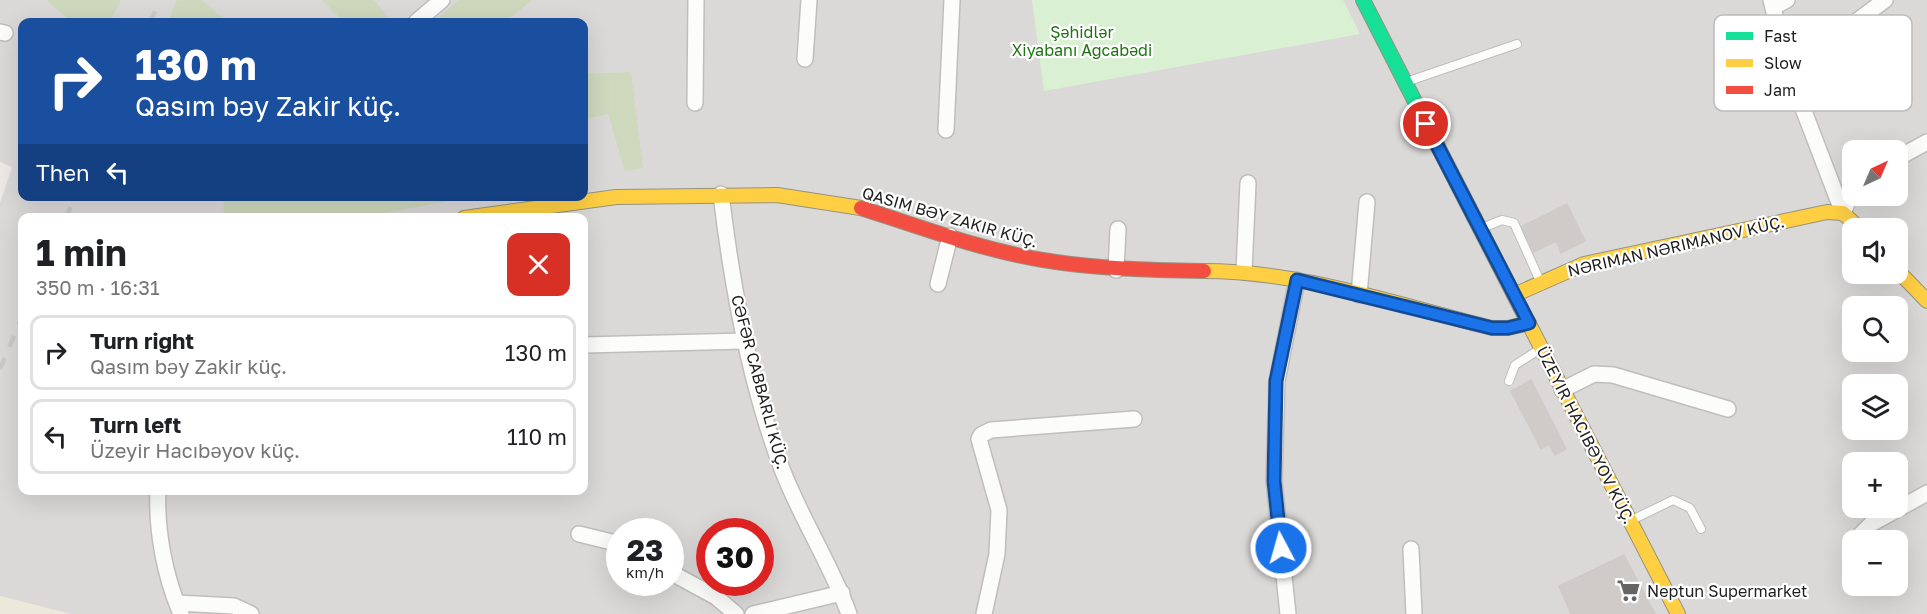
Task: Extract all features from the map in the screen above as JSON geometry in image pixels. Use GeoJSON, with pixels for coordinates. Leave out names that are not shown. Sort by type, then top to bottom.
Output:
{"type":"FeatureCollection","features":[{"type":"Feature","properties":{"kind":"street"},"geometry":{"type":"LineString","coordinates":[[421,18],[442,0]]}},
{"type":"Feature","properties":{"kind":"street"},"geometry":{"type":"LineString","coordinates":[[695,103],[696,0]]}},
{"type":"Feature","properties":{"kind":"street"},"geometry":{"type":"LineString","coordinates":[[805,59],[809,0]]}},
{"type":"Feature","properties":{"kind":"street"},"geometry":{"type":"LineString","coordinates":[[946,130],[952,0]]}},
{"type":"Feature","properties":{"kind":"street"},"geometry":{"type":"LineString","coordinates":[[1363,0],[1678,614]]}},
{"type":"Feature","properties":{"kind":"street"},"geometry":{"type":"LineString","coordinates":[[1772,4],[1787,0]]}},
{"type":"Feature","properties":{"kind":"street"},"geometry":{"type":"LineString","coordinates":[[1865,15],[1885,0]]}},
{"type":"Feature","properties":{"kind":"street"},"geometry":{"type":"LineString","coordinates":[[1804,111],[1842,213],[1848,218]]}},
{"type":"Feature","properties":{"kind":"street"},"geometry":{"type":"LineString","coordinates":[[1908,152],[1927,142]]}},
{"type":"Feature","properties":{"kind":"street"},"geometry":{"type":"LineString","coordinates":[[1244,272],[1248,183]]}},
{"type":"Feature","properties":{"kind":"street"},"geometry":{"type":"LineString","coordinates":[[721,194],[730,268],[745,341],[782,470],[842,594],[849,614]]}},
{"type":"Feature","properties":{"kind":"street"},"geometry":{"type":"LineString","coordinates":[[588,201],[616,197],[777,195],[858,207],[951,236],[1042,260],[1116,270],[1244,272],[1297,280],[1492,328],[1508,328],[1529,323]]}},
{"type":"Feature","properties":{"kind":"street"},"geometry":{"type":"LineString","coordinates":[[500,213],[587,201]]}},
{"type":"Feature","properties":{"kind":"street"},"geometry":{"type":"LineString","coordinates":[[1359,295],[1368,202]]}},
{"type":"Feature","properties":{"kind":"street"},"geometry":{"type":"LineString","coordinates":[[1842,213],[1845,206]]}},
{"type":"Feature","properties":{"kind":"street","name":"NƏRIMAN NƏRIMANOV KÜÇ."},"geometry":{"type":"LineString","coordinates":[[1514,295],[1540,281],[1584,264],[1827,212],[1842,213]]}},
{"type":"Feature","properties":{"kind":"street"},"geometry":{"type":"LineString","coordinates":[[1116,270],[1118,229]]}},
{"type":"Feature","properties":{"kind":"street"},"geometry":{"type":"LineString","coordinates":[[938,284],[951,236]]}},
{"type":"Feature","properties":{"kind":"street"},"geometry":{"type":"LineString","coordinates":[[1288,614],[1274,481],[1276,381],[1297,280]]}},
{"type":"Feature","properties":{"kind":"street"},"geometry":{"type":"LineString","coordinates":[[1908,281],[1927,301]]}},
{"type":"Feature","properties":{"kind":"street"},"geometry":{"type":"LineString","coordinates":[[588,345],[745,341]]}},
{"type":"Feature","properties":{"kind":"street"},"geometry":{"type":"LineString","coordinates":[[1562,390],[1594,374],[1613,375],[1728,409]]}},
{"type":"Feature","properties":{"kind":"street"},"geometry":{"type":"LineString","coordinates":[[984,614],[997,554],[999,510],[979,439],[981,435],[991,430],[1134,419]]}},
{"type":"Feature","properties":{"kind":"street"},"geometry":{"type":"LineString","coordinates":[[1865,530],[1871,524],[1927,493]]}},
{"type":"Feature","properties":{"kind":"street"},"geometry":{"type":"LineString","coordinates":[[158,495],[157,508],[165,562],[179,609],[234,606],[250,614]]}},
{"type":"Feature","properties":{"kind":"street"},"geometry":{"type":"LineString","coordinates":[[579,534],[606,541]]}},
{"type":"Feature","properties":{"kind":"street"},"geometry":{"type":"LineString","coordinates":[[1411,549],[1414,614]]}},
{"type":"Feature","properties":{"kind":"street"},"geometry":{"type":"LineString","coordinates":[[684,580],[716,597],[736,614]]}},
{"type":"Feature","properties":{"kind":"street"},"geometry":{"type":"LineString","coordinates":[[753,614],[842,594]]}},
{"type":"Feature","properties":{"kind":"lane"},"geometry":{"type":"LineString","coordinates":[[1405,82],[1517,44]]}},
{"type":"Feature","properties":{"kind":"lane"},"geometry":{"type":"LineString","coordinates":[[1480,229],[1502,220],[1514,223],[1540,281]]}},
{"type":"Feature","properties":{"kind":"lane"},"geometry":{"type":"LineString","coordinates":[[1509,381],[1515,364],[1542,349]]}},
{"type":"Feature","properties":{"kind":"lane"},"geometry":{"type":"LineString","coordinates":[[1630,521],[1673,500],[1682,502],[1690,508],[1701,529]]}},
{"type":"Feature","properties":{"kind":"shaded area"},"geometry":{"type":"Polygon","coordinates":[[[0,0],[1927,0],[1927,614],[70,614],[0,596],[0,203],[12,167],[0,162],[0,0]]]}},
{"type":"Feature","properties":{"kind":"shaded area"},"geometry":{"type":"Polygon","coordinates":[[[0,596],[70,614],[0,614],[0,596]]]}},
{"type":"Feature","properties":{"kind":"green space"},"geometry":{"type":"Polygon","coordinates":[[[47,0],[121,0],[112,18],[67,18],[47,0]]]}},
{"type":"Feature","properties":{"kind":"green space"},"geometry":{"type":"Polygon","coordinates":[[[177,0],[202,0],[222,18],[170,18],[177,0]]]}},
{"type":"Feature","properties":{"kind":"green space"},"geometry":{"type":"Polygon","coordinates":[[[322,0],[374,0],[388,18],[340,18],[322,0]]]}},
{"type":"Feature","properties":{"kind":"green space"},"geometry":{"type":"Polygon","coordinates":[[[458,0],[532,0],[510,18],[438,18],[458,0]]]}},
{"type":"Feature","properties":{"kind":"green space","name":"Şəhidlər Xiyabanı Ağcabədi"},"geometry":{"type":"Polygon","coordinates":[[[1032,0],[1343,0],[1360,34],[1044,91],[1032,0]]]}},
{"type":"Feature","properties":{"kind":"green space"},"geometry":{"type":"Polygon","coordinates":[[[631,72],[643,168],[625,171],[608,114],[588,118],[588,74],[631,72]]]}},
{"type":"Feature","properties":{"kind":"green space"},"geometry":{"type":"Polygon","coordinates":[[[224,201],[450,201],[385,213],[223,213],[224,201]]]}},
{"type":"Feature","properties":{"kind":"building"},"geometry":{"type":"Polygon","coordinates":[[[1567,204],[1585,241],[1561,253],[1556,241],[1534,252],[1521,227],[1567,204]]]}},
{"type":"Feature","properties":{"kind":"building"},"geometry":{"type":"Polygon","coordinates":[[[1531,380],[1566,449],[1555,455],[1549,444],[1541,449],[1511,391],[1531,380]]]}},
{"type":"Feature","properties":{"kind":"building"},"geometry":{"type":"Polygon","coordinates":[[[1624,555],[1655,614],[1571,614],[1559,586],[1624,555]]]}},
{"type":"Feature","properties":{"kind":"railway"},"geometry":{"type":"LineString","coordinates":[[152,18],[160,0]]}},
{"type":"Feature","properties":{"kind":"railway"},"geometry":{"type":"LineString","coordinates":[[68,213],[73,201]]}},
{"type":"Feature","properties":{"kind":"railway"},"geometry":{"type":"LineString","coordinates":[[0,369],[18,326]]}},
{"type":"Feature","properties":{"kind":"traffic: fast"},"geometry":{"type":"LineString","coordinates":[[1363,0],[1474,217]]}},
{"type":"Feature","properties":{"kind":"traffic: slow"},"geometry":{"type":"LineString","coordinates":[[588,201],[616,197],[777,195],[861,208]]}},
{"type":"Feature","properties":{"kind":"traffic: slow"},"geometry":{"type":"LineString","coordinates":[[500,213],[587,201]]}},
{"type":"Feature","properties":{"kind":"traffic: slow"},"geometry":{"type":"LineString","coordinates":[[1514,295],[1584,264],[1827,212],[1843,213],[1848,218]]}},
{"type":"Feature","properties":{"kind":"traffic: slow"},"geometry":{"type":"LineString","coordinates":[[1474,217],[1678,614]]}},
{"type":"Feature","properties":{"kind":"traffic: slow"},"geometry":{"type":"LineString","coordinates":[[1204,271],[1277,277],[1313,283],[1492,328],[1508,328],[1529,323]]}},
{"type":"Feature","properties":{"kind":"traffic: slow"},"geometry":{"type":"LineString","coordinates":[[1908,281],[1927,301]]}},
{"type":"Feature","properties":{"kind":"traffic: jam"},"geometry":{"type":"LineString","coordinates":[[861,208],[974,244],[1020,256],[1103,267],[1204,271]]}},
{"type":"Feature","properties":{"kind":"place","name":"Neptun Supermarket"},"geometry":{"type":"Point","coordinates":[1629,591]}},
{"type":"Feature","properties":{"kind":"route"},"geometry":{"type":"LineString","coordinates":[[1281,548],[1274,481],[1276,381],[1297,280],[1492,328],[1508,328],[1529,323],[1426,124]]}}]}
